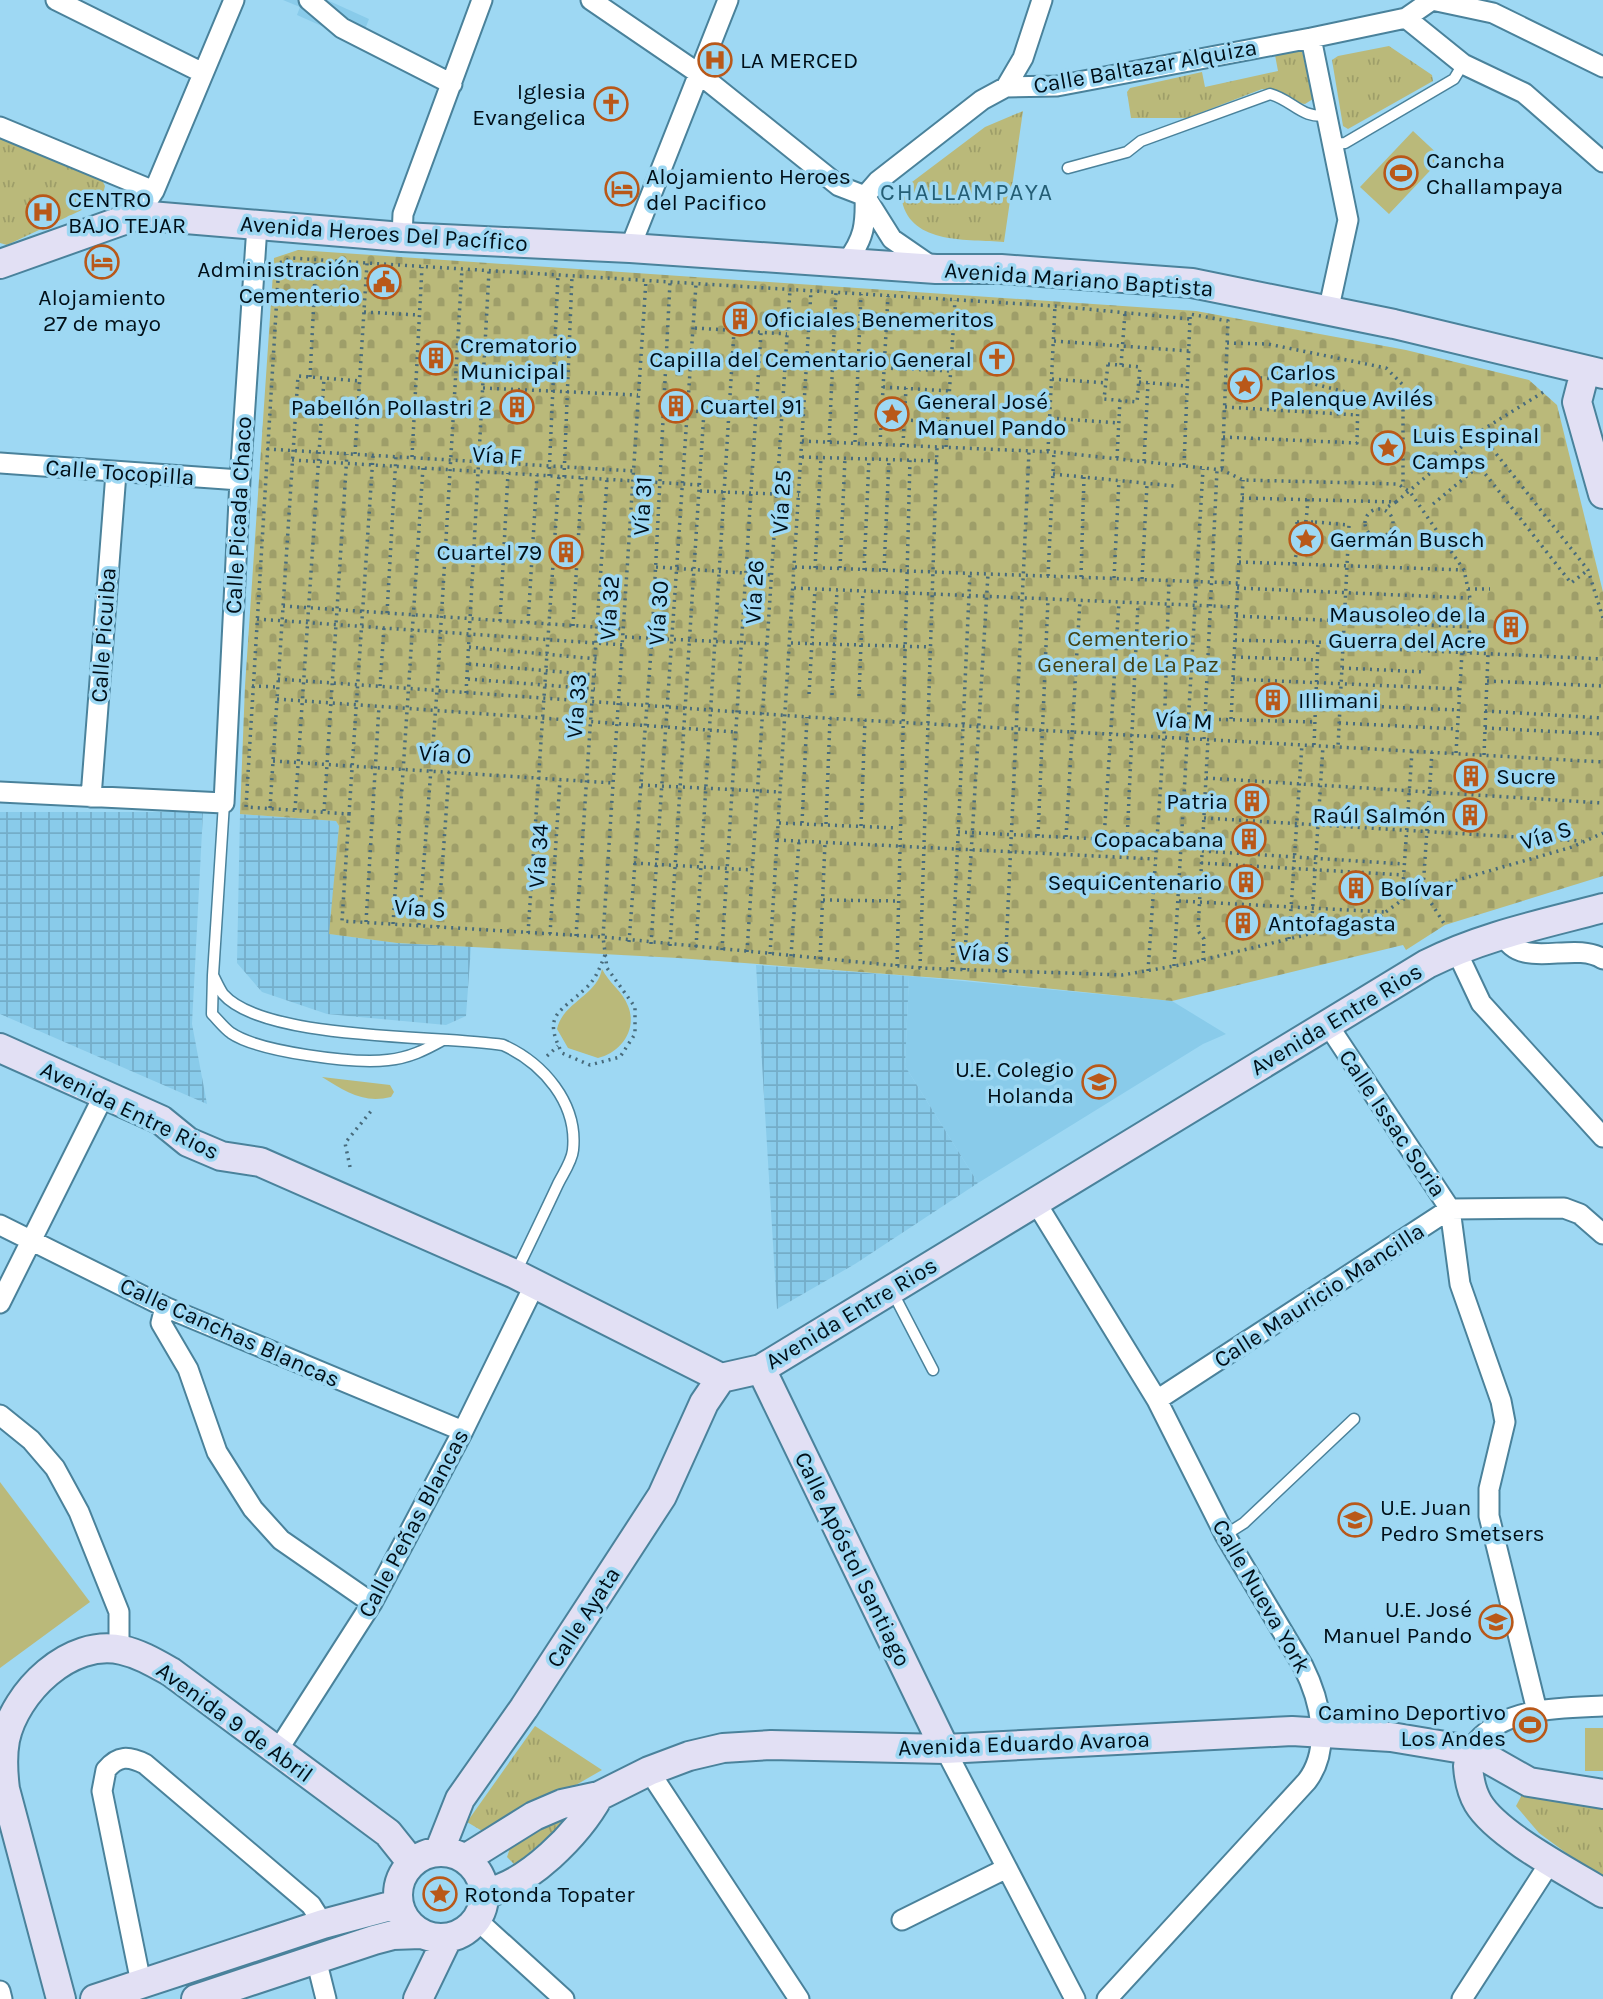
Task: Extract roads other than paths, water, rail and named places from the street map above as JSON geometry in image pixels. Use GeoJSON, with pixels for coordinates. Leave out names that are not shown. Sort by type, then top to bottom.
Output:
{"type":"FeatureCollection","features":[{"type":"Feature","properties":{"kind":"main road","name":"Avenida Heroes Del Pacífico"},"geometry":{"type":"LineString","coordinates":[[138,215],[402,237],[630,248]]}},
{"type":"Feature","properties":{"kind":"main road"},"geometry":{"type":"LineString","coordinates":[[0,264],[138,215]]}},
{"type":"Feature","properties":{"kind":"main road","name":"Avenida Mariano Baptista"},"geometry":{"type":"LineString","coordinates":[[630,248],[936,269],[1001,269],[1192,283],[1394,324],[1594,372]]}},
{"type":"Feature","properties":{"kind":"main road"},"geometry":{"type":"LineString","coordinates":[[1594,372],[1577,402],[1603,494]]}},
{"type":"Feature","properties":{"kind":"main road","name":"Avenida Entre Rios"},"geometry":{"type":"LineString","coordinates":[[0,1048],[161,1120],[188,1142],[221,1156],[260,1162],[525,1279],[721,1378],[761,1369],[1035,1200],[1328,1026],[1450,937],[1503,934],[1603,908]]}},
{"type":"Feature","properties":{"kind":"main road","name":"Calle Apóstol Santiago"},"geometry":{"type":"LineString","coordinates":[[761,1369],[945,1749]]}},
{"type":"Feature","properties":{"kind":"main road","name":"Calle Ayata"},"geometry":{"type":"LineString","coordinates":[[452,1856],[460,1798],[524,1708],[662,1496],[704,1404],[721,1378]]}},
{"type":"Feature","properties":{"kind":"main road","name":"Avenida 9 de Abril"},"geometry":{"type":"LineString","coordinates":[[61,1999],[5,1789],[5,1739],[13,1716],[47,1674],[69,1657],[91,1650],[120,1649],[144,1657],[171,1672],[276,1753],[388,1833],[412,1863]]}},
{"type":"Feature","properties":{"kind":"main road","name":"Avenida Eduardo Avaroa"},"geometry":{"type":"LineString","coordinates":[[452,1856],[534,1815],[562,1804],[599,1796],[649,1771],[689,1756],[723,1748],[771,1745],[945,1749],[1321,1731],[1391,1737],[1471,1753],[1529,1782],[1603,1794]]}},
{"type":"Feature","properties":{"kind":"main road"},"geometry":{"type":"LineString","coordinates":[[1471,1753],[1471,1789],[1483,1811],[1551,1861],[1603,1893]]}},
{"type":"Feature","properties":{"kind":"main road"},"geometry":{"type":"LineString","coordinates":[[485,1893],[514,1883],[534,1867],[585,1821],[599,1796]]}},
{"type":"Feature","properties":{"kind":"main road"},"geometry":{"type":"LineString","coordinates":[[196,1999],[393,1935],[434,1937],[463,1933],[477,1920],[485,1893],[477,1870],[452,1856],[412,1863],[400,1881],[398,1904],[406,1922],[434,1937]]}},
{"type":"Feature","properties":{"kind":"main road"},"geometry":{"type":"LineString","coordinates":[[95,1999],[324,1924],[398,1904]]}},
{"type":"Feature","properties":{"kind":"main road"},"geometry":{"type":"LineString","coordinates":[[418,1999],[434,1937]]}},
{"type":"Feature","properties":{"kind":"street"},"geometry":{"type":"LineString","coordinates":[[56,0],[201,72]]}},
{"type":"Feature","properties":{"kind":"street"},"geometry":{"type":"LineString","coordinates":[[138,215],[154,191],[201,72],[234,0]]}},
{"type":"Feature","properties":{"kind":"street"},"geometry":{"type":"LineString","coordinates":[[309,0],[342,28],[452,84]]}},
{"type":"Feature","properties":{"kind":"street"},"geometry":{"type":"LineString","coordinates":[[402,237],[403,214],[482,0]]}},
{"type":"Feature","properties":{"kind":"street"},"geometry":{"type":"LineString","coordinates":[[591,0],[698,73],[839,186],[865,196],[892,239],[936,269]]}},
{"type":"Feature","properties":{"kind":"street"},"geometry":{"type":"LineString","coordinates":[[630,248],[728,0]]}},
{"type":"Feature","properties":{"kind":"street"},"geometry":{"type":"LineString","coordinates":[[1006,87],[1023,58],[1042,0]]}},
{"type":"Feature","properties":{"kind":"street","name":"Calle Baltazar Alquiza"},"geometry":{"type":"LineString","coordinates":[[865,196],[878,181],[982,100],[1006,87],[1057,86],[1311,37],[1432,0],[1493,13],[1603,67]]}},
{"type":"Feature","properties":{"kind":"street"},"geometry":{"type":"LineString","coordinates":[[1407,9],[1463,64],[1524,93],[1603,162]]}},
{"type":"Feature","properties":{"kind":"street"},"geometry":{"type":"LineString","coordinates":[[1311,37],[1348,220],[1328,312]]}},
{"type":"Feature","properties":{"kind":"street"},"geometry":{"type":"LineString","coordinates":[[0,127],[154,191]]}},
{"type":"Feature","properties":{"kind":"street"},"geometry":{"type":"LineString","coordinates":[[847,261],[860,243],[866,224],[865,196]]}},
{"type":"Feature","properties":{"kind":"street","name":"Calle Picada Chaco"},"geometry":{"type":"LineString","coordinates":[[224,803],[240,480],[257,226]]}},
{"type":"Feature","properties":{"kind":"street","name":"Calle Tocopilla"},"geometry":{"type":"LineString","coordinates":[[0,463],[240,480]]}},
{"type":"Feature","properties":{"kind":"street","name":"Calle Picuiba"},"geometry":{"type":"LineString","coordinates":[[91,797],[116,473]]}},
{"type":"Feature","properties":{"kind":"street"},"geometry":{"type":"LineString","coordinates":[[0,792],[224,803]]}},
{"type":"Feature","properties":{"kind":"street"},"geometry":{"type":"LineString","coordinates":[[1503,934],[1508,944],[1519,953],[1560,953],[1603,959]]}},
{"type":"Feature","properties":{"kind":"street"},"geometry":{"type":"LineString","coordinates":[[1450,937],[1481,1003],[1603,1137]]}},
{"type":"Feature","properties":{"kind":"street","name":"Calle Issac Soria"},"geometry":{"type":"LineString","coordinates":[[1328,1026],[1450,1209],[1460,1284],[1501,1401],[1505,1422],[1489,1489],[1489,1516],[1537,1711]]}},
{"type":"Feature","properties":{"kind":"street"},"geometry":{"type":"LineString","coordinates":[[0,1303],[104,1095]]}},
{"type":"Feature","properties":{"kind":"street","name":"Calle Nueva York"},"geometry":{"type":"LineString","coordinates":[[1035,1200],[1157,1400],[1226,1535],[1313,1686],[1321,1731],[1319,1756],[1307,1781],[1107,1999]]}},
{"type":"Feature","properties":{"kind":"street"},"geometry":{"type":"LineString","coordinates":[[1450,1209],[1564,1208],[1580,1214],[1603,1234]]}},
{"type":"Feature","properties":{"kind":"street","name":"Calle Mauricio Mancilla"},"geometry":{"type":"LineString","coordinates":[[1157,1400],[1450,1209]]}},
{"type":"Feature","properties":{"kind":"street","name":"Calle Canchas Blancas"},"geometry":{"type":"LineString","coordinates":[[0,1225],[165,1307],[463,1431]]}},
{"type":"Feature","properties":{"kind":"street","name":"Calle Peñas Blancas"},"geometry":{"type":"LineString","coordinates":[[276,1753],[372,1603],[463,1431],[525,1279]]}},
{"type":"Feature","properties":{"kind":"street"},"geometry":{"type":"LineString","coordinates":[[165,1307],[162,1323],[188,1370],[217,1452],[231,1479],[281,1540],[372,1603]]}},
{"type":"Feature","properties":{"kind":"street"},"geometry":{"type":"LineString","coordinates":[[0,1415],[31,1440],[55,1468],[79,1512],[120,1612],[120,1649]]}},
{"type":"Feature","properties":{"kind":"street"},"geometry":{"type":"LineString","coordinates":[[1471,1753],[1501,1720],[1537,1711],[1603,1706]]}},
{"type":"Feature","properties":{"kind":"street"},"geometry":{"type":"LineString","coordinates":[[945,1749],[1075,1999]]}},
{"type":"Feature","properties":{"kind":"street"},"geometry":{"type":"LineString","coordinates":[[141,1983],[102,1791],[106,1770],[122,1757],[133,1758],[145,1764],[225,1829],[311,1905],[324,1924]]}},
{"type":"Feature","properties":{"kind":"street"},"geometry":{"type":"LineString","coordinates":[[649,1771],[799,1999]]}},
{"type":"Feature","properties":{"kind":"street"},"geometry":{"type":"LineString","coordinates":[[1462,1999],[1551,1861]]}},
{"type":"Feature","properties":{"kind":"street"},"geometry":{"type":"LineString","coordinates":[[902,1920],[1005,1868]]}},
{"type":"Feature","properties":{"kind":"street"},"geometry":{"type":"LineString","coordinates":[[477,1920],[564,1999]]}},
{"type":"Feature","properties":{"kind":"street"},"geometry":{"type":"LineString","coordinates":[[316,1959],[326,1999]]}},
{"type":"Feature","properties":{"kind":"street"},"geometry":{"type":"LineString","coordinates":[[0,1991],[2,1999]]}},
{"type":"Feature","properties":{"kind":"lane"},"geometry":{"type":"LineString","coordinates":[[1334,144],[1345,143],[1454,79],[1463,64]]}},
{"type":"Feature","properties":{"kind":"lane"},"geometry":{"type":"LineString","coordinates":[[1068,168],[1127,152],[1141,141],[1270,94],[1304,114],[1316,117],[1328,115]]}},
{"type":"Feature","properties":{"kind":"lane"},"geometry":{"type":"LineString","coordinates":[[224,803],[212,1014],[232,1034],[277,1049],[315,1056],[387,1060],[417,1054],[444,1040]]}},
{"type":"Feature","properties":{"kind":"lane"},"geometry":{"type":"LineString","coordinates":[[213,975],[224,995],[253,1012],[297,1025],[503,1045],[523,1054],[548,1076],[564,1100],[572,1123],[573,1152],[525,1279]]}},
{"type":"Feature","properties":{"kind":"lane"},"geometry":{"type":"LineString","coordinates":[[891,1290],[933,1370]]}},
{"type":"Feature","properties":{"kind":"lane"},"geometry":{"type":"LineString","coordinates":[[1226,1535],[1244,1523],[1354,1419]]}},
{"type":"Feature","properties":{"kind":"place","name":"LA MERCED"},"geometry":{"type":"Point","coordinates":[715,60]}},
{"type":"Feature","properties":{"kind":"place","name":"Iglesia Evangelica"},"geometry":{"type":"Point","coordinates":[611,104]}},
{"type":"Feature","properties":{"kind":"place","name":"Cancha Challampaya"},"geometry":{"type":"Point","coordinates":[1401,173]}},
{"type":"Feature","properties":{"kind":"place","name":"Alojamiento Heroes del Pacifico"},"geometry":{"type":"Point","coordinates":[622,189]}},
{"type":"Feature","properties":{"kind":"place","name":"CENTRO BAJO TEJAR"},"geometry":{"type":"Point","coordinates":[43,212]}},
{"type":"Feature","properties":{"kind":"place","name":"Alojamiento 27 de mayo"},"geometry":{"type":"Point","coordinates":[102,262]}},
{"type":"Feature","properties":{"kind":"place","name":"Administración Cementerio"},"geometry":{"type":"Point","coordinates":[384,282]}},
{"type":"Feature","properties":{"kind":"place","name":"Oficiales Benemeritos"},"geometry":{"type":"Point","coordinates":[740,319]}},
{"type":"Feature","properties":{"kind":"place","name":"Crematorio Municipal"},"geometry":{"type":"Point","coordinates":[436,358]}},
{"type":"Feature","properties":{"kind":"place","name":"Capilla del Cementario General"},"geometry":{"type":"Point","coordinates":[997,359]}},
{"type":"Feature","properties":{"kind":"place","name":"Carlos Palenque Avilés"},"geometry":{"type":"Point","coordinates":[1245,385]}},
{"type":"Feature","properties":{"kind":"place","name":"Cuartel 91"},"geometry":{"type":"Point","coordinates":[676,406]}},
{"type":"Feature","properties":{"kind":"place","name":"Pabellón Pollastri 2"},"geometry":{"type":"Point","coordinates":[517,407]}},
{"type":"Feature","properties":{"kind":"place","name":"General José Manuel Pando"},"geometry":{"type":"Point","coordinates":[892,414]}},
{"type":"Feature","properties":{"kind":"place","name":"Luis Espinal Camps"},"geometry":{"type":"Point","coordinates":[1388,448]}},
{"type":"Feature","properties":{"kind":"place","name":"Germán Busch"},"geometry":{"type":"Point","coordinates":[1306,539]}},
{"type":"Feature","properties":{"kind":"place","name":"Cuartel 79"},"geometry":{"type":"Point","coordinates":[566,552]}},
{"type":"Feature","properties":{"kind":"place","name":"Mausoleo de la Guerra del Acre"},"geometry":{"type":"Point","coordinates":[1511,627]}},
{"type":"Feature","properties":{"kind":"place","name":"Illimani"},"geometry":{"type":"Point","coordinates":[1273,700]}},
{"type":"Feature","properties":{"kind":"place","name":"Sucre"},"geometry":{"type":"Point","coordinates":[1471,776]}},
{"type":"Feature","properties":{"kind":"place","name":"Patria"},"geometry":{"type":"Point","coordinates":[1252,801]}},
{"type":"Feature","properties":{"kind":"place","name":"Raúl Salmón"},"geometry":{"type":"Point","coordinates":[1470,815]}},
{"type":"Feature","properties":{"kind":"place","name":"Copacabana"},"geometry":{"type":"Point","coordinates":[1249,839]}},
{"type":"Feature","properties":{"kind":"place","name":"SequiCentenario"},"geometry":{"type":"Point","coordinates":[1246,882]}},
{"type":"Feature","properties":{"kind":"place","name":"Bolívar"},"geometry":{"type":"Point","coordinates":[1356,888]}},
{"type":"Feature","properties":{"kind":"place","name":"Antofagasta"},"geometry":{"type":"Point","coordinates":[1243,923]}},
{"type":"Feature","properties":{"kind":"place","name":"U.E. Colegio Holanda"},"geometry":{"type":"Point","coordinates":[1099,1082]}},
{"type":"Feature","properties":{"kind":"place","name":"U.E. Juan Pedro Smetsers"},"geometry":{"type":"Point","coordinates":[1355,1520]}},
{"type":"Feature","properties":{"kind":"place","name":"U.E. José Manuel Pando"},"geometry":{"type":"Point","coordinates":[1496,1622]}},
{"type":"Feature","properties":{"kind":"place","name":"Camino Deportivo Los Andes"},"geometry":{"type":"Point","coordinates":[1530,1725]}},
{"type":"Feature","properties":{"kind":"place","name":"Rotonda Topater"},"geometry":{"type":"Point","coordinates":[440,1894]}},
{"type":"Feature","properties":{"kind":"district","name":"CHALLAMPAYA"},"geometry":{"type":"Point","coordinates":[967,192]}},
{"type":"Feature","properties":{"kind":"park label","name":"Cementerio General de La Paz"},"geometry":{"type":"Point","coordinates":[1128,651]}}]}
